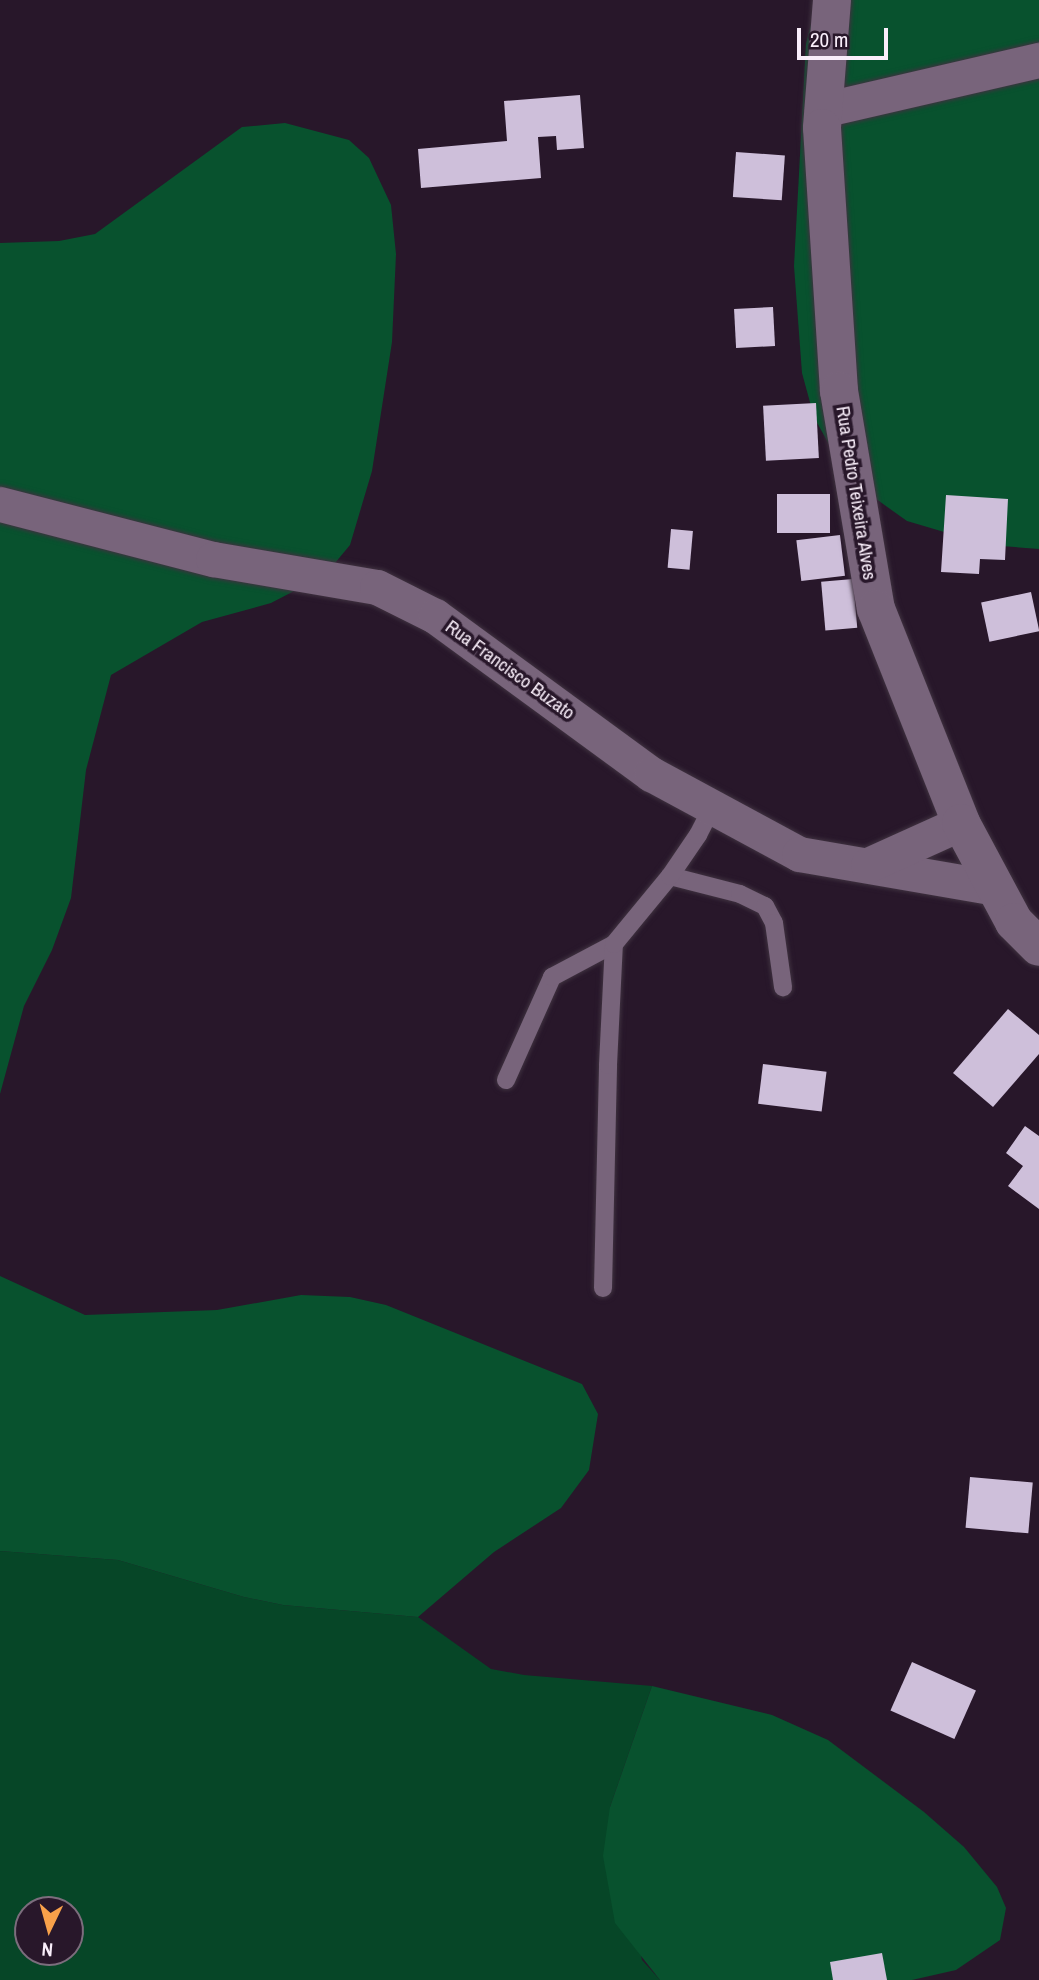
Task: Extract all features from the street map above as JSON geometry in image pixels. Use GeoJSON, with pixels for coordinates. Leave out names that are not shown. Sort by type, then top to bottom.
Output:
{"type":"FeatureCollection","features":[{"type":"Feature","properties":{"kind":"street","name":"Rua Pedro Teixeira Alves"},"geometry":{"type":"LineString","coordinates":[[832,0],[822,110],[839,391],[876,609],[961,823],[1014,922],[1039,947]]}},
{"type":"Feature","properties":{"kind":"street"},"geometry":{"type":"LineString","coordinates":[[822,110],[1039,60]]}},
{"type":"Feature","properties":{"kind":"street","name":"Rua Francisco Buzato"},"geometry":{"type":"LineString","coordinates":[[0,504],[213,559],[377,587],[435,616],[651,774],[799,854],[996,888]]}},
{"type":"Feature","properties":{"kind":"street"},"geometry":{"type":"LineString","coordinates":[[868,865],[961,823]]}},
{"type":"Feature","properties":{"kind":"lane"},"geometry":{"type":"LineString","coordinates":[[506,1080],[552,977],[614,944],[670,876],[698,835],[712,807]]}},
{"type":"Feature","properties":{"kind":"lane"},"geometry":{"type":"LineString","coordinates":[[670,876],[740,894],[765,906],[774,923],[783,987]]}},
{"type":"Feature","properties":{"kind":"lane"},"geometry":{"type":"LineString","coordinates":[[603,1288],[607,1065],[614,944]]}},
{"type":"Feature","properties":{"kind":"green space"},"geometry":{"type":"Polygon","coordinates":[[[817,0],[1039,0],[1039,549],[988,545],[907,521],[862,489],[838,461],[814,417],[802,373],[794,266],[806,44],[817,0]]]}},
{"type":"Feature","properties":{"kind":"green space"},"geometry":{"type":"Polygon","coordinates":[[[285,123],[349,140],[369,158],[391,205],[396,254],[392,342],[372,471],[350,545],[325,575],[271,603],[202,622],[111,675],[86,770],[71,898],[52,950],[24,1006],[0,1094],[0,243],[59,241],[95,234],[242,127],[285,123]]]}},
{"type":"Feature","properties":{"kind":"green space"},"geometry":{"type":"Polygon","coordinates":[[[0,1276],[85,1315],[217,1310],[301,1295],[350,1297],[386,1305],[582,1384],[598,1414],[589,1470],[561,1508],[494,1552],[418,1617],[283,1605],[244,1597],[118,1560],[0,1551],[0,1276]]]}},
{"type":"Feature","properties":{"kind":"green space"},"geometry":{"type":"Polygon","coordinates":[[[0,1551],[118,1560],[244,1597],[283,1605],[418,1617],[491,1669],[524,1675],[652,1686],[610,1807],[642,1960],[660,1980],[0,1980],[0,1551]]]}},
{"type":"Feature","properties":{"kind":"green space"},"geometry":{"type":"Polygon","coordinates":[[[652,1686],[772,1715],[828,1740],[924,1812],[964,1847],[997,1887],[1006,1908],[1000,1940],[956,1970],[912,1980],[660,1980],[615,1923],[603,1856],[610,1807],[652,1686]]]}},
{"type":"Feature","properties":{"kind":"building"},"geometry":{"type":"Polygon","coordinates":[[[580,95],[584,148],[557,150],[556,136],[538,137],[541,178],[421,188],[418,149],[507,141],[504,101],[580,95]]]}},
{"type":"Feature","properties":{"kind":"building"},"geometry":{"type":"Polygon","coordinates":[[[736,152],[785,155],[782,200],[733,197],[736,152]]]}},
{"type":"Feature","properties":{"kind":"building"},"geometry":{"type":"Polygon","coordinates":[[[773,307],[775,346],[736,348],[734,309],[773,307]]]}},
{"type":"Feature","properties":{"kind":"building"},"geometry":{"type":"Polygon","coordinates":[[[816,403],[819,458],[766,461],[763,406],[816,403]]]}},
{"type":"Feature","properties":{"kind":"building"},"geometry":{"type":"Polygon","coordinates":[[[777,494],[830,494],[830,533],[777,533],[777,494]]]}},
{"type":"Feature","properties":{"kind":"building"},"geometry":{"type":"Polygon","coordinates":[[[946,495],[1008,499],[1005,560],[980,559],[979,574],[941,572],[946,495]]]}},
{"type":"Feature","properties":{"kind":"building"},"geometry":{"type":"Polygon","coordinates":[[[671,529],[693,531],[690,570],[668,568],[671,529]]]}},
{"type":"Feature","properties":{"kind":"building"},"geometry":{"type":"Polygon","coordinates":[[[840,535],[845,576],[801,581],[796,540],[840,535]]]}},
{"type":"Feature","properties":{"kind":"building"},"geometry":{"type":"Polygon","coordinates":[[[853,579],[857,628],[825,631],[821,582],[853,579]]]}},
{"type":"Feature","properties":{"kind":"building"},"geometry":{"type":"Polygon","coordinates":[[[1031,592],[1039,631],[989,642],[981,603],[1031,592]]]}},
{"type":"Feature","properties":{"kind":"building"},"geometry":{"type":"Polygon","coordinates":[[[1008,1009],[1039,1035],[1039,1054],[993,1107],[953,1073],[1008,1009]]]}},
{"type":"Feature","properties":{"kind":"building"},"geometry":{"type":"Polygon","coordinates":[[[763,1064],[827,1072],[822,1112],[758,1104],[763,1064]]]}},
{"type":"Feature","properties":{"kind":"building"},"geometry":{"type":"Polygon","coordinates":[[[1025,1126],[1039,1136],[1039,1209],[1008,1186],[1023,1166],[1006,1153],[1025,1126]]]}},
{"type":"Feature","properties":{"kind":"building"},"geometry":{"type":"Polygon","coordinates":[[[970,1477],[1033,1482],[1028,1533],[966,1528],[970,1477]]]}},
{"type":"Feature","properties":{"kind":"building"},"geometry":{"type":"Polygon","coordinates":[[[912,1662],[976,1690],[954,1739],[890,1710],[912,1662]]]}},
{"type":"Feature","properties":{"kind":"building"},"geometry":{"type":"Polygon","coordinates":[[[882,1953],[887,1980],[833,1980],[830,1962],[882,1953]]]}}]}
